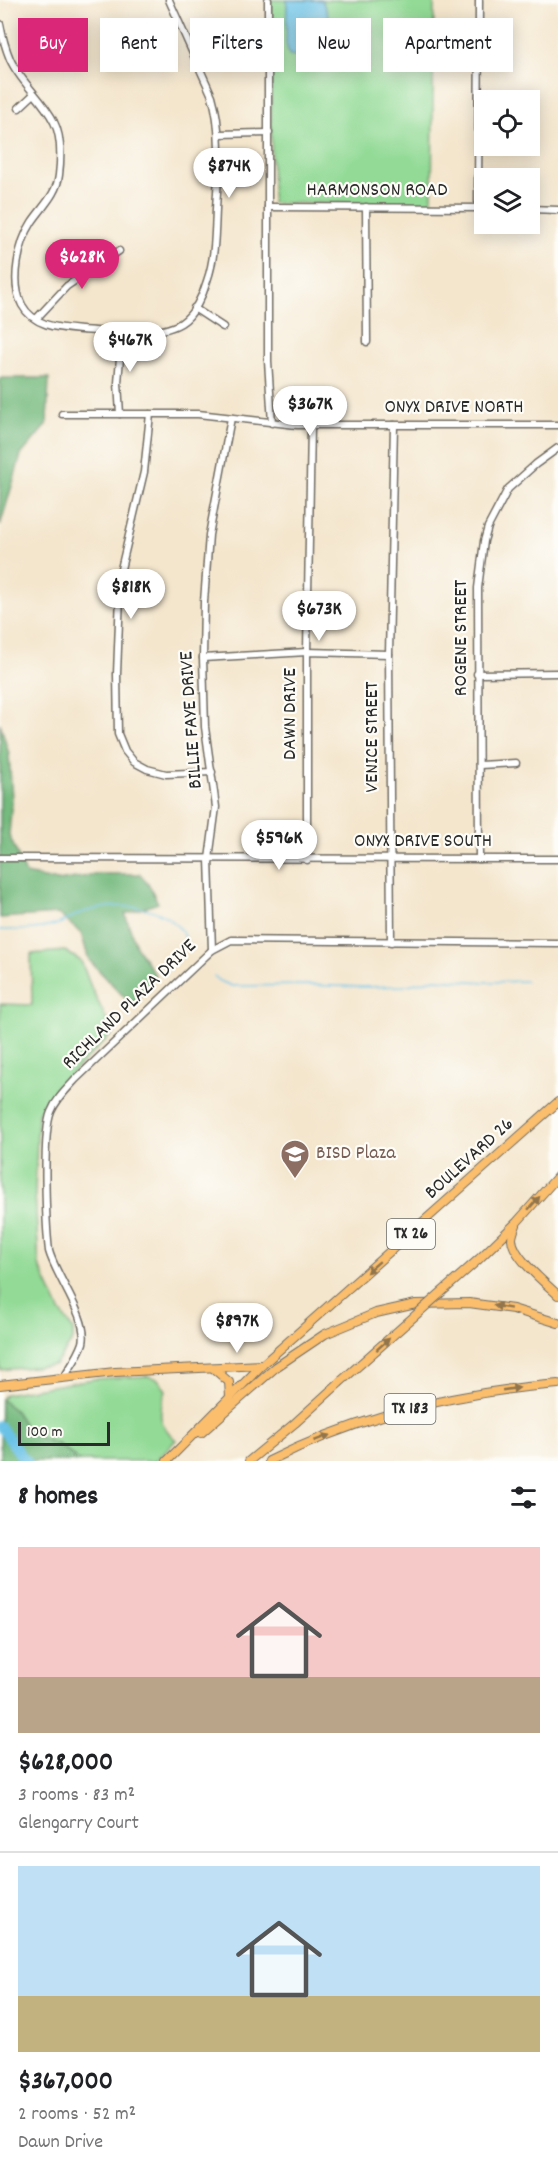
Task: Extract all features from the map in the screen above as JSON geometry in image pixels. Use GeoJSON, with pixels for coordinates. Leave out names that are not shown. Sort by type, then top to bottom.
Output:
{"type":"FeatureCollection","features":[{"type":"Feature","properties":{"kind":"main road","name":"BOULEVARD 26"},"geometry":{"type":"LineString","coordinates":[[168,1461],[262,1365],[558,1102]]}},
{"type":"Feature","properties":{"kind":"main road"},"geometry":{"type":"LineString","coordinates":[[249,1461],[479,1259],[517,1222],[558,1176]]}},
{"type":"Feature","properties":{"kind":"main road"},"geometry":{"type":"LineString","coordinates":[[517,1222],[512,1237],[513,1247],[530,1268],[558,1295]]}},
{"type":"Feature","properties":{"kind":"main road"},"geometry":{"type":"LineString","coordinates":[[168,1461],[276,1367],[324,1334],[376,1312],[416,1304],[469,1303],[513,1309],[558,1323]]}},
{"type":"Feature","properties":{"kind":"main road"},"geometry":{"type":"LineString","coordinates":[[0,1385],[115,1372],[262,1365]]}},
{"type":"Feature","properties":{"kind":"main road"},"geometry":{"type":"LineString","coordinates":[[213,1368],[229,1382],[230,1397]]}},
{"type":"Feature","properties":{"kind":"main road","name":"TX 183"},"geometry":{"type":"LineString","coordinates":[[268,1461],[323,1437],[393,1413],[486,1393],[558,1384]]}},
{"type":"Feature","properties":{"kind":"street"},"geometry":{"type":"LineString","coordinates":[[0,24],[10,60],[55,123],[61,153],[57,185],[29,227],[19,261],[17,283],[21,304],[36,319],[56,327],[122,332],[156,330],[181,323],[194,308],[208,280],[213,252],[219,134],[217,112],[212,96],[169,0]]}},
{"type":"Feature","properties":{"kind":"street"},"geometry":{"type":"LineString","coordinates":[[268,0],[268,361],[272,423]]}},
{"type":"Feature","properties":{"kind":"street"},"geometry":{"type":"LineString","coordinates":[[479,0],[481,168]]}},
{"type":"Feature","properties":{"kind":"street"},"geometry":{"type":"LineString","coordinates":[[19,108],[34,94]]}},
{"type":"Feature","properties":{"kind":"street"},"geometry":{"type":"LineString","coordinates":[[219,134],[269,133]]}},
{"type":"Feature","properties":{"kind":"street","name":"HARMONSON ROAD"},"geometry":{"type":"LineString","coordinates":[[268,207],[474,208]]}},
{"type":"Feature","properties":{"kind":"street"},"geometry":{"type":"LineString","coordinates":[[366,207],[367,342]]}},
{"type":"Feature","properties":{"kind":"street"},"geometry":{"type":"LineString","coordinates":[[540,209],[558,210]]}},
{"type":"Feature","properties":{"kind":"street"},"geometry":{"type":"LineString","coordinates":[[36,319],[67,286],[119,251]]}},
{"type":"Feature","properties":{"kind":"street"},"geometry":{"type":"LineString","coordinates":[[194,308],[223,327]]}},
{"type":"Feature","properties":{"kind":"street"},"geometry":{"type":"LineString","coordinates":[[120,414],[118,382],[122,332]]}},
{"type":"Feature","properties":{"kind":"street","name":"ONYX DRIVE NORTH"},"geometry":{"type":"LineString","coordinates":[[62,414],[218,415],[272,423],[311,424],[558,425]]}},
{"type":"Feature","properties":{"kind":"street"},"geometry":{"type":"LineString","coordinates":[[150,414],[144,472],[121,569],[117,674],[118,734],[125,752],[134,762],[147,769],[166,774],[212,772]]}},
{"type":"Feature","properties":{"kind":"street","name":"BILLIE FAYE DRIVE"},"geometry":{"type":"LineString","coordinates":[[212,950],[209,859],[216,807],[205,727],[203,658],[205,584],[209,535],[231,418]]}},
{"type":"Feature","properties":{"kind":"street","name":"DAWN DRIVE"},"geometry":{"type":"LineString","coordinates":[[307,860],[307,652],[311,424]]}},
{"type":"Feature","properties":{"kind":"street","name":"VENICE STREET"},"geometry":{"type":"LineString","coordinates":[[391,942],[389,654],[394,424]]}},
{"type":"Feature","properties":{"kind":"street","name":"ROGENE STREET"},"geometry":{"type":"LineString","coordinates":[[479,859],[480,765],[477,674],[479,568],[488,527],[508,489],[558,448]]}},
{"type":"Feature","properties":{"kind":"street"},"geometry":{"type":"LineString","coordinates":[[203,658],[307,652],[389,654]]}},
{"type":"Feature","properties":{"kind":"street"},"geometry":{"type":"LineString","coordinates":[[477,674],[558,673]]}},
{"type":"Feature","properties":{"kind":"street"},"geometry":{"type":"LineString","coordinates":[[480,765],[516,763]]}},
{"type":"Feature","properties":{"kind":"street","name":"ONYX DRIVE SOUTH"},"geometry":{"type":"LineString","coordinates":[[0,858],[558,859]]}},
{"type":"Feature","properties":{"kind":"street","name":"RICHLAND PLAZA DRIVE"},"geometry":{"type":"LineString","coordinates":[[65,1377],[82,1345],[84,1335],[79,1315],[55,1269],[49,1251],[46,1148],[50,1113],[61,1095],[76,1079],[212,950],[231,940],[558,944]]}},
{"type":"Feature","properties":{"kind":"green space"},"geometry":{"type":"Polygon","coordinates":[[[270,0],[434,0],[434,18],[383,18],[383,72],[433,72],[432,204],[272,203],[271,72],[284,72],[284,18],[270,18],[270,0]]]}},
{"type":"Feature","properties":{"kind":"green space"},"geometry":{"type":"Polygon","coordinates":[[[0,378],[49,378],[47,424],[21,455],[0,526],[0,378]]]}},
{"type":"Feature","properties":{"kind":"green space"},"geometry":{"type":"Polygon","coordinates":[[[0,723],[9,754],[12,798],[9,835],[26,874],[58,881],[100,874],[140,874],[158,903],[125,914],[136,946],[155,975],[132,1005],[89,960],[81,933],[58,914],[0,918],[0,723]]]}},
{"type":"Feature","properties":{"kind":"green space"},"geometry":{"type":"Polygon","coordinates":[[[65,951],[81,961],[113,1033],[55,1089],[38,1113],[35,1193],[39,1265],[60,1311],[73,1330],[73,1340],[55,1365],[0,1370],[0,1004],[32,1005],[31,954],[65,951]]]}},
{"type":"Feature","properties":{"kind":"green space"},"geometry":{"type":"Polygon","coordinates":[[[148,1376],[158,1379],[166,1390],[161,1411],[162,1423],[176,1440],[155,1461],[79,1461],[58,1444],[30,1434],[15,1411],[1,1399],[5,1394],[93,1379],[148,1376]]]}},
{"type":"Feature","properties":{"kind":"green space"},"geometry":{"type":"Polygon","coordinates":[[[1,1399],[15,1411],[30,1434],[58,1444],[79,1461],[0,1461],[1,1399]]]}},
{"type":"Feature","properties":{"kind":"water"},"geometry":{"type":"Polygon","coordinates":[[[287,0],[322,0],[329,18],[296,18],[296,56],[289,55],[286,43],[287,0]]]}},
{"type":"Feature","properties":{"kind":"waterway"},"geometry":{"type":"LineString","coordinates":[[0,930],[42,928],[59,924],[80,913],[96,909],[134,907],[147,909],[170,919],[181,930],[190,948]]}},
{"type":"Feature","properties":{"kind":"waterway"},"geometry":{"type":"LineString","coordinates":[[214,976],[232,986],[403,986],[435,979],[487,982],[526,981]]}},
{"type":"Feature","properties":{"kind":"waterway"},"geometry":{"type":"LineString","coordinates":[[0,1426],[27,1461]]}},
{"type":"Feature","properties":{"kind":"place","name":"BISD Plaza"},"geometry":{"type":"Point","coordinates":[295,1180]}}]}
